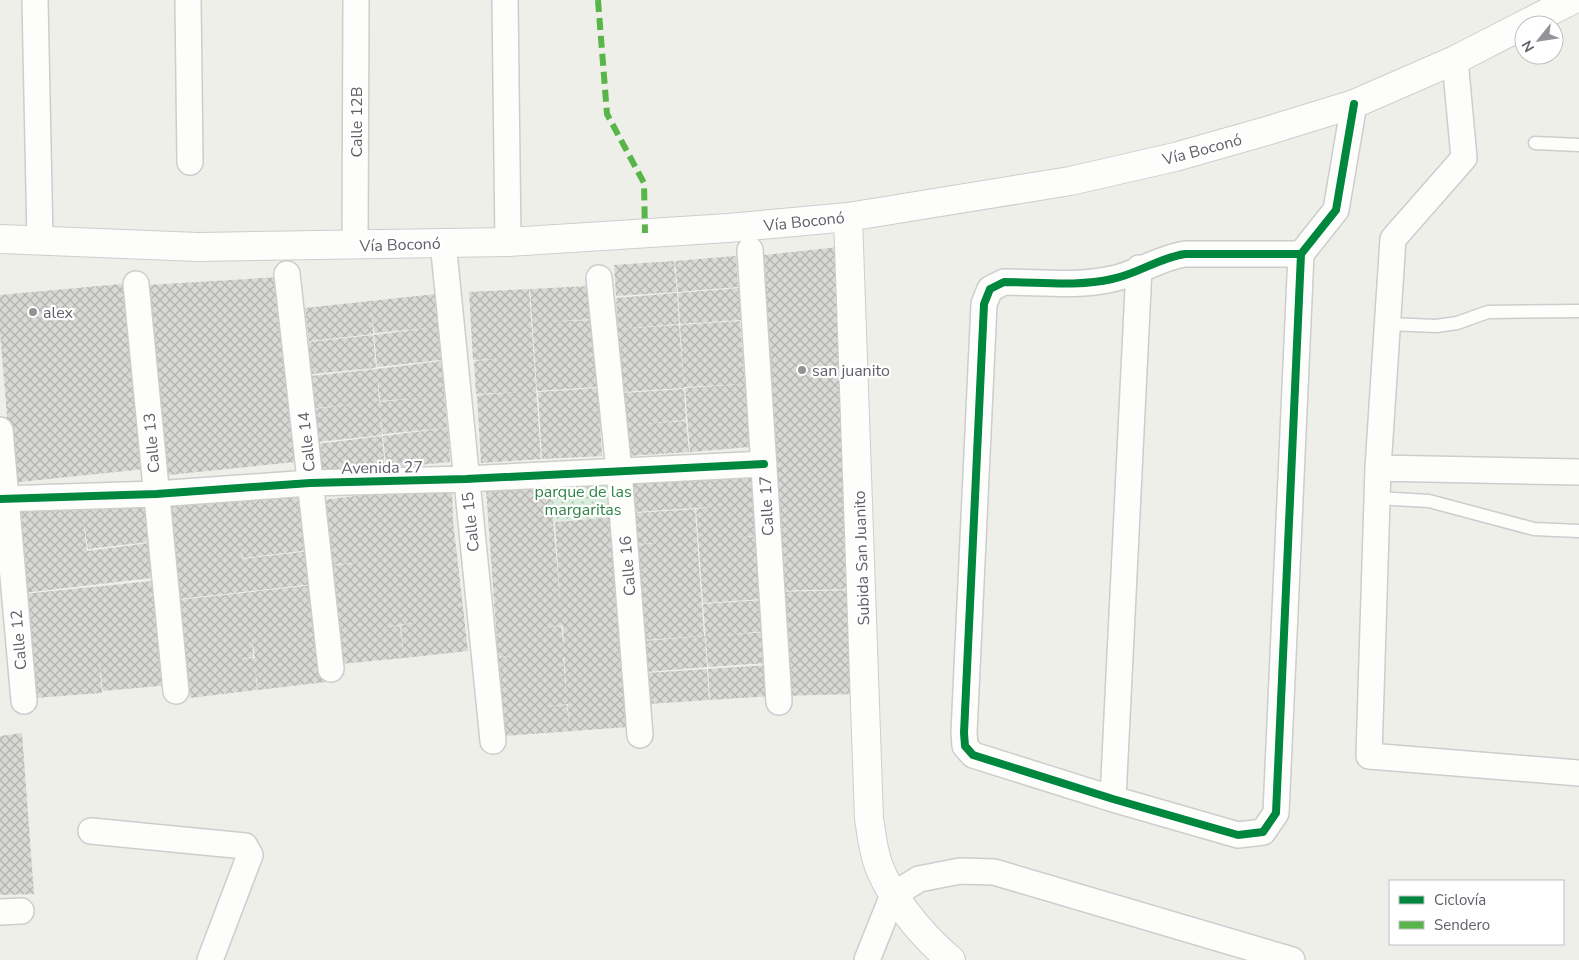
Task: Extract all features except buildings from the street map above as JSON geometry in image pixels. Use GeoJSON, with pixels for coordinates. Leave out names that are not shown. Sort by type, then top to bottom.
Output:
{"type":"FeatureCollection","features":[{"type":"Feature","properties":{"kind":"main road","name":"Vía Boconó"},"geometry":{"type":"LineString","coordinates":[[0,239],[179,246],[508,242],[728,228],[848,217],[1070,180],[1176,157],[1354,104],[1454,60],[1572,0]]}},
{"type":"Feature","properties":{"kind":"main road","name":"Subida San Juanito"},"geometry":{"type":"LineString","coordinates":[[848,217],[869,818],[875,855],[892,895]]}},
{"type":"Feature","properties":{"kind":"main road"},"geometry":{"type":"LineString","coordinates":[[892,895],[938,950],[950,960]]}},
{"type":"Feature","properties":{"kind":"street"},"geometry":{"type":"LineString","coordinates":[[35,0],[40,240]]}},
{"type":"Feature","properties":{"kind":"street"},"geometry":{"type":"LineString","coordinates":[[188,0],[190,162]]}},
{"type":"Feature","properties":{"kind":"street","name":"Calle 12B"},"geometry":{"type":"LineString","coordinates":[[355,245],[356,0]]}},
{"type":"Feature","properties":{"kind":"street"},"geometry":{"type":"LineString","coordinates":[[505,0],[508,242]]}},
{"type":"Feature","properties":{"kind":"street"},"geometry":{"type":"LineString","coordinates":[[1454,60],[1464,158],[1393,239],[1378,468],[1369,756],[1579,773]]}},
{"type":"Feature","properties":{"kind":"street"},"geometry":{"type":"LineString","coordinates":[[1301,254],[1185,254],[1168,256],[1115,279],[1098,282],[1004,282],[990,289],[984,304],[965,746],[973,755],[1113,799],[1238,835],[1263,832],[1276,814],[1301,254],[1336,210],[1354,104]]}},
{"type":"Feature","properties":{"kind":"street","name":"Calle 15"},"geometry":{"type":"LineString","coordinates":[[443,242],[493,741]]}},
{"type":"Feature","properties":{"kind":"street","name":"Calle 17"},"geometry":{"type":"LineString","coordinates":[[750,250],[779,702]]}},
{"type":"Feature","properties":{"kind":"street"},"geometry":{"type":"LineString","coordinates":[[1113,799],[1139,268]]}},
{"type":"Feature","properties":{"kind":"street","name":"Calle 14"},"geometry":{"type":"LineString","coordinates":[[287,274],[331,669]]}},
{"type":"Feature","properties":{"kind":"street","name":"Calle 16"},"geometry":{"type":"LineString","coordinates":[[599,278],[619,471],[640,735]]}},
{"type":"Feature","properties":{"kind":"street","name":"Calle 13"},"geometry":{"type":"LineString","coordinates":[[136,284],[176,691]]}},
{"type":"Feature","properties":{"kind":"street","name":"Calle 12"},"geometry":{"type":"LineString","coordinates":[[0,430],[3,499],[24,701]]}},
{"type":"Feature","properties":{"kind":"street","name":"Avenida 27"},"geometry":{"type":"LineString","coordinates":[[3,499],[156,494],[310,483],[466,479],[764,464]]}},
{"type":"Feature","properties":{"kind":"street"},"geometry":{"type":"LineString","coordinates":[[1378,468],[1579,472]]}},
{"type":"Feature","properties":{"kind":"street"},"geometry":{"type":"LineString","coordinates":[[92,831],[244,846],[250,855],[210,960]]}},
{"type":"Feature","properties":{"kind":"street"},"geometry":{"type":"LineString","coordinates":[[867,960],[892,895],[919,879],[960,872],[994,872],[1277,958]]}},
{"type":"Feature","properties":{"kind":"lane"},"geometry":{"type":"LineString","coordinates":[[1535,143],[1579,145]]}},
{"type":"Feature","properties":{"kind":"lane"},"geometry":{"type":"LineString","coordinates":[[1388,324],[1436,326],[1458,323],[1488,312],[1579,311]]}},
{"type":"Feature","properties":{"kind":"lane"},"geometry":{"type":"LineString","coordinates":[[1377,498],[1429,501],[1534,528],[1579,531]]}},
{"type":"Feature","properties":{"kind":"green space","name":"parque de las margaritas"},"geometry":{"type":"Polygon","coordinates":[[[612,479],[616,517],[554,521],[550,484],[612,479]]]}},
{"type":"Feature","properties":{"kind":"marked path"},"geometry":{"type":"LineString","coordinates":[[598,0],[607,114],[644,183],[645,233]]}},
{"type":"Feature","properties":{"kind":"cycle path"},"geometry":{"type":"LineString","coordinates":[[1301,254],[1185,254],[1166,259],[1131,274],[1099,281],[1086,283],[1004,282],[990,289],[984,304],[964,733],[965,746],[973,755],[1113,799],[1238,835],[1263,832],[1276,813],[1301,254],[1336,210],[1354,104]]}},
{"type":"Feature","properties":{"kind":"cycle path"},"geometry":{"type":"LineString","coordinates":[[0,499],[156,494],[310,483],[466,479],[764,464]]}},
{"type":"Feature","properties":{"kind":"place","name":"alex"},"geometry":{"type":"Point","coordinates":[33,312]}},
{"type":"Feature","properties":{"kind":"place","name":"san juanito"},"geometry":{"type":"Point","coordinates":[802,370]}}]}
